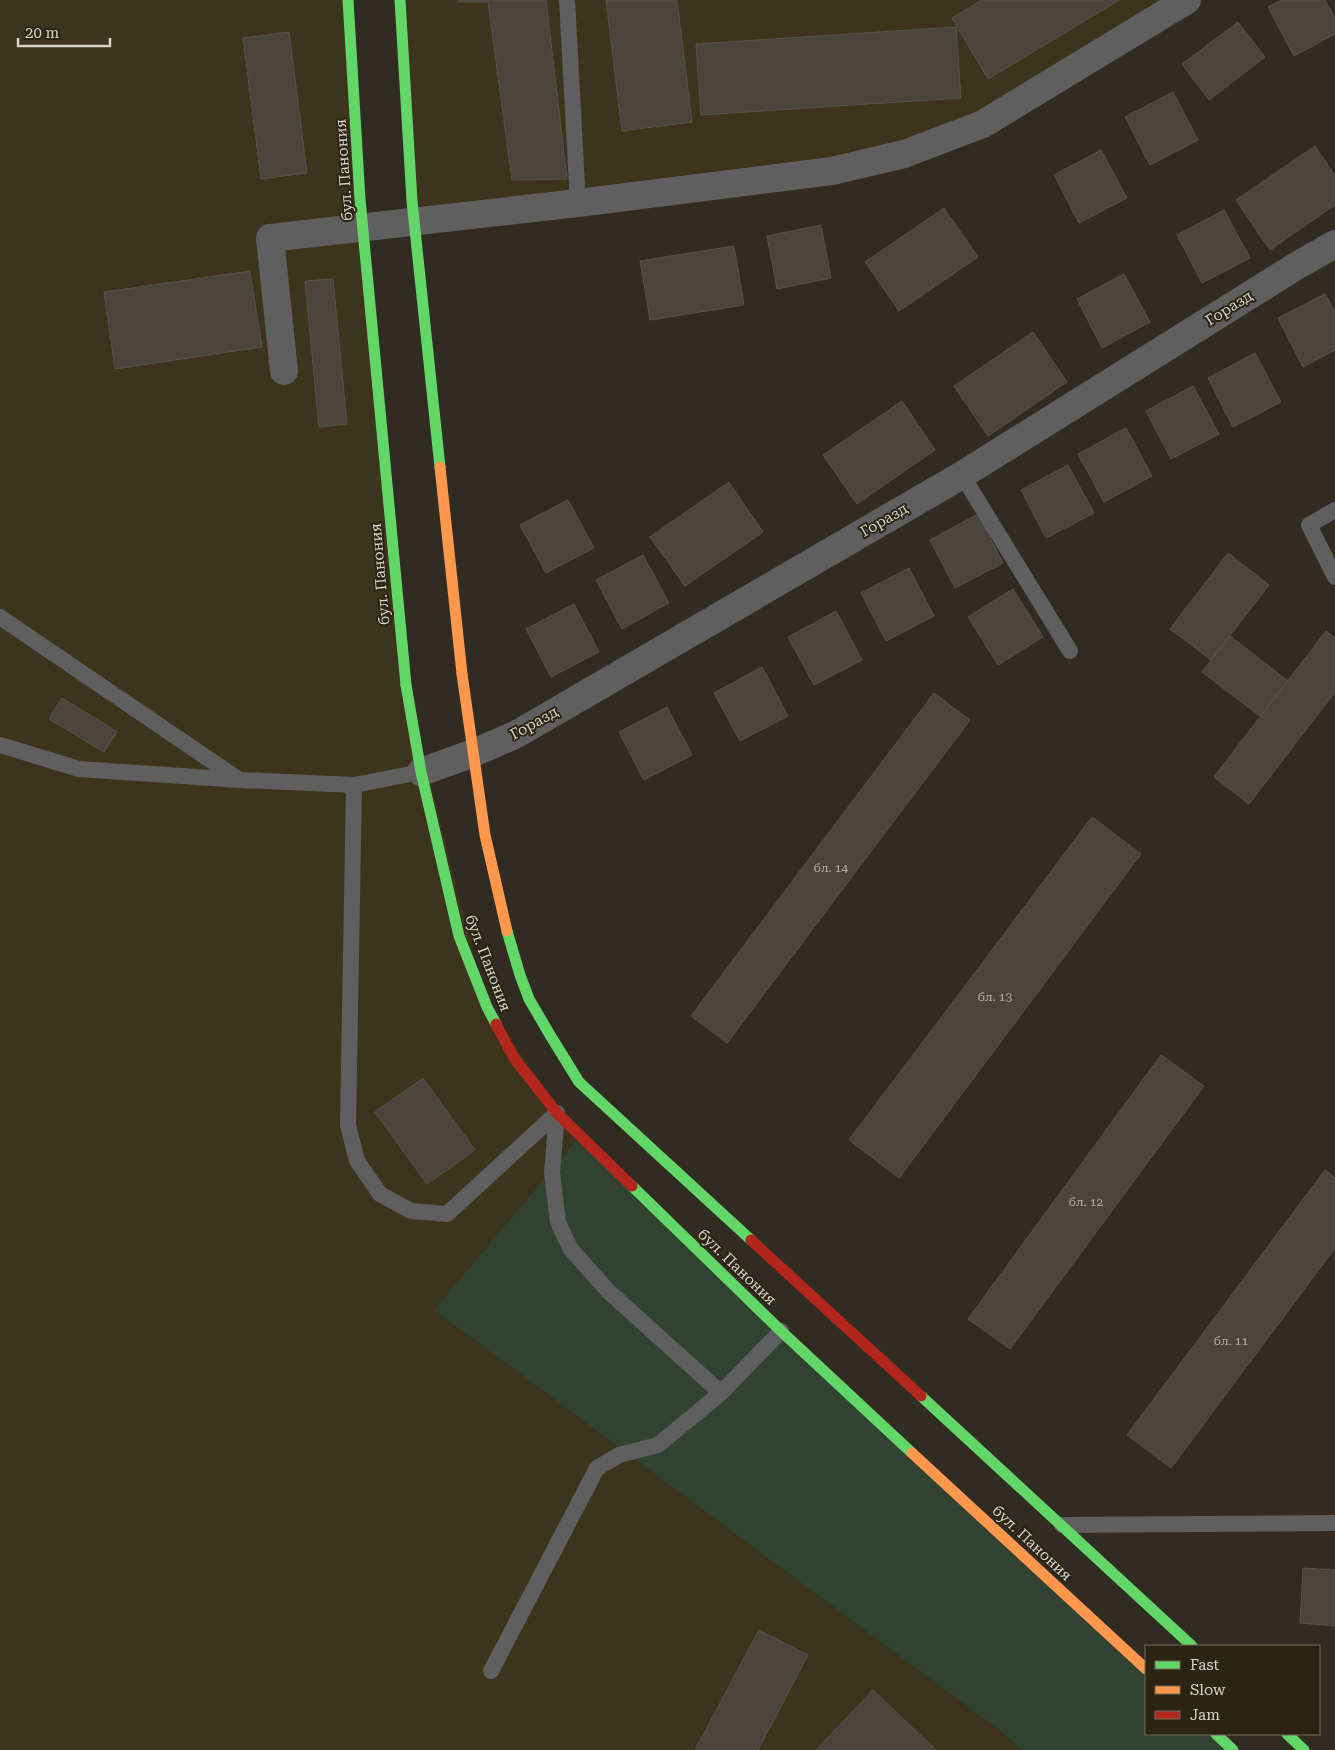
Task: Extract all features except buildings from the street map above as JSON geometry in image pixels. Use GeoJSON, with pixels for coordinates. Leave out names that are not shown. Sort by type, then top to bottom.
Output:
{"type":"FeatureCollection","features":[{"type":"Feature","properties":{"kind":"main road","name":"бул. Панония"},"geometry":{"type":"LineString","coordinates":[[348,0],[360,199],[406,684],[421,772],[459,936],[487,1007],[514,1058],[557,1113],[781,1331],[1145,1669]]}},
{"type":"Feature","properties":{"kind":"main road","name":"бул. Панония"},"geometry":{"type":"LineString","coordinates":[[400,0],[412,201],[472,754],[486,846],[505,926],[524,988],[579,1082],[1191,1645]]}},
{"type":"Feature","properties":{"kind":"main road"},"geometry":{"type":"LineString","coordinates":[[1217,1735],[1233,1750]]}},
{"type":"Feature","properties":{"kind":"main road"},"geometry":{"type":"LineString","coordinates":[[1287,1735],[1304,1750]]}},
{"type":"Feature","properties":{"kind":"street"},"geometry":{"type":"LineString","coordinates":[[284,371],[270,238],[578,203],[832,171],[904,154],[983,124],[1187,0]]}},
{"type":"Feature","properties":{"kind":"street","name":"Горазд"},"geometry":{"type":"LineString","coordinates":[[421,772],[472,754],[517,734],[962,475],[1298,265],[1335,244]]}},
{"type":"Feature","properties":{"kind":"lane"},"geometry":{"type":"LineString","coordinates":[[567,0],[578,203]]}},
{"type":"Feature","properties":{"kind":"lane"},"geometry":{"type":"LineString","coordinates":[[962,475],[1070,651]]}},
{"type":"Feature","properties":{"kind":"lane"},"geometry":{"type":"LineString","coordinates":[[1335,510],[1309,525],[1335,577]]}},
{"type":"Feature","properties":{"kind":"lane"},"geometry":{"type":"LineString","coordinates":[[0,617],[240,780]]}},
{"type":"Feature","properties":{"kind":"lane"},"geometry":{"type":"LineString","coordinates":[[0,745],[78,769],[240,780],[354,785],[421,772]]}},
{"type":"Feature","properties":{"kind":"lane"},"geometry":{"type":"LineString","coordinates":[[354,785],[348,1125],[356,1162],[380,1194],[411,1210],[447,1214],[557,1113]]}},
{"type":"Feature","properties":{"kind":"lane"},"geometry":{"type":"LineString","coordinates":[[557,1113],[552,1173],[558,1222],[570,1248],[608,1291],[722,1393]]}},
{"type":"Feature","properties":{"kind":"lane"},"geometry":{"type":"LineString","coordinates":[[491,1671],[597,1468],[619,1455],[658,1445],[722,1393],[781,1331]]}},
{"type":"Feature","properties":{"kind":"lane"},"geometry":{"type":"LineString","coordinates":[[1062,1525],[1335,1523]]}},
{"type":"Feature","properties":{"kind":"shaded area"},"geometry":{"type":"Polygon","coordinates":[[[0,0],[348,0],[406,685],[487,1007],[580,1136],[434,1310],[1002,1732],[1021,1750],[0,1750],[0,0]]]}},
{"type":"Feature","properties":{"kind":"shaded area"},"geometry":{"type":"Polygon","coordinates":[[[400,0],[1187,0],[904,154],[444,219],[412,201],[400,0]]]}},
{"type":"Feature","properties":{"kind":"green space"},"geometry":{"type":"Polygon","coordinates":[[[580,1136],[1145,1668],[1145,1735],[1217,1735],[1233,1750],[1021,1750],[1002,1732],[434,1310],[580,1136]]]}},
{"type":"Feature","properties":{"kind":"traffic: fast"},"geometry":{"type":"LineString","coordinates":[[348,0],[360,199],[406,685]]}},
{"type":"Feature","properties":{"kind":"traffic: fast"},"geometry":{"type":"LineString","coordinates":[[400,0],[412,201],[440,467]]}},
{"type":"Feature","properties":{"kind":"traffic: fast"},"geometry":{"type":"LineString","coordinates":[[406,685],[421,772],[459,936],[487,1007],[496,1024]]}},
{"type":"Feature","properties":{"kind":"traffic: fast"},"geometry":{"type":"LineString","coordinates":[[507,931],[529,999],[579,1082],[751,1240]]}},
{"type":"Feature","properties":{"kind":"traffic: fast"},"geometry":{"type":"LineString","coordinates":[[632,1186],[781,1331],[912,1453]]}},
{"type":"Feature","properties":{"kind":"traffic: fast"},"geometry":{"type":"LineString","coordinates":[[921,1396],[1191,1645]]}},
{"type":"Feature","properties":{"kind":"traffic: fast"},"geometry":{"type":"LineString","coordinates":[[1217,1735],[1233,1750]]}},
{"type":"Feature","properties":{"kind":"traffic: fast"},"geometry":{"type":"LineString","coordinates":[[1288,1735],[1304,1750]]}},
{"type":"Feature","properties":{"kind":"traffic: slow"},"geometry":{"type":"LineString","coordinates":[[440,467],[462,674]]}},
{"type":"Feature","properties":{"kind":"traffic: slow"},"geometry":{"type":"LineString","coordinates":[[462,674],[485,835],[507,931]]}},
{"type":"Feature","properties":{"kind":"traffic: slow"},"geometry":{"type":"LineString","coordinates":[[912,1453],[1145,1668]]}},
{"type":"Feature","properties":{"kind":"traffic: jam"},"geometry":{"type":"LineString","coordinates":[[496,1024],[514,1058],[557,1113],[632,1186]]}},
{"type":"Feature","properties":{"kind":"traffic: jam"},"geometry":{"type":"LineString","coordinates":[[751,1240],[921,1396]]}}]}
